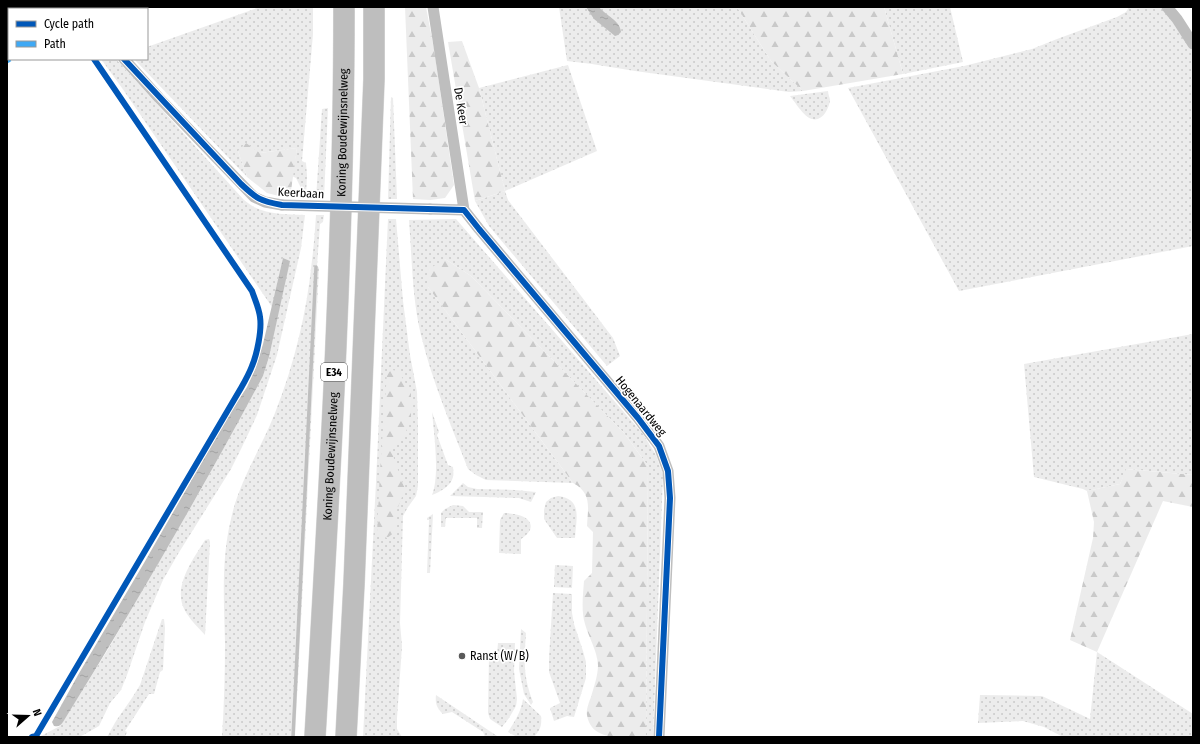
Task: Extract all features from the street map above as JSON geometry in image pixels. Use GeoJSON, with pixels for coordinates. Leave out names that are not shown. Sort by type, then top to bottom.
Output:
{"type":"FeatureCollection","features":[{"type":"Feature","properties":{"kind":"highway","name":"Koning Boudewijnsnelweg"},"geometry":{"type":"LineString","coordinates":[[315,737],[340,259],[344,7]]}},
{"type":"Feature","properties":{"kind":"highway","name":"E34"},"geometry":{"type":"LineString","coordinates":[[346,737],[354,584],[374,79],[374,7]]}},
{"type":"Feature","properties":{"kind":"street","name":"De Keer"},"geometry":{"type":"LineString","coordinates":[[433,7],[464,210]]}},
{"type":"Feature","properties":{"kind":"street"},"geometry":{"type":"LineString","coordinates":[[1167,7],[1177,19],[1193,44]]}},
{"type":"Feature","properties":{"kind":"street","name":"Keerbaan"},"geometry":{"type":"LineString","coordinates":[[125,60],[159,98],[254,197],[265,202],[282,205],[464,210]]}},
{"type":"Feature","properties":{"kind":"street","name":"Hogenaardweg"},"geometry":{"type":"LineString","coordinates":[[464,210],[638,418],[659,446],[664,458],[668,471],[670,498],[658,737]]}},
{"type":"Feature","properties":{"kind":"green space"},"geometry":{"type":"Polygon","coordinates":[[[260,7],[313,7],[313,34],[302,161],[306,163],[306,197],[302,197],[300,186],[296,178],[292,176],[297,148],[260,153],[238,151],[247,177],[135,60],[148,60],[148,47],[260,7]]]}},
{"type":"Feature","properties":{"kind":"green space"},"geometry":{"type":"Polygon","coordinates":[[[405,7],[426,7],[434,49],[454,185],[445,198],[430,200],[413,199],[405,7]]]}},
{"type":"Feature","properties":{"kind":"green space"},"geometry":{"type":"Polygon","coordinates":[[[559,7],[737,7],[771,61],[803,91],[789,92],[567,61],[559,7]]]}},
{"type":"Feature","properties":{"kind":"green space"},"geometry":{"type":"Polygon","coordinates":[[[737,7],[884,7],[903,74],[803,91],[771,61],[737,7]]]}},
{"type":"Feature","properties":{"kind":"green space"},"geometry":{"type":"Polygon","coordinates":[[[884,7],[950,7],[963,62],[903,74],[884,7]]]}},
{"type":"Feature","properties":{"kind":"green space"},"geometry":{"type":"Polygon","coordinates":[[[1129,7],[1161,7],[1174,20],[1193,50],[1193,246],[959,291],[848,88],[964,66],[1032,49],[1117,17],[1126,12],[1129,7]]]}},
{"type":"Feature","properties":{"kind":"green space"},"geometry":{"type":"Polygon","coordinates":[[[462,41],[479,88],[505,191],[475,201],[448,42],[462,41]]]}},
{"type":"Feature","properties":{"kind":"green space"},"geometry":{"type":"Polygon","coordinates":[[[102,60],[117,60],[244,200],[260,210],[279,214],[305,215],[301,248],[277,355],[257,415],[231,469],[163,580],[145,622],[121,690],[110,703],[99,726],[79,737],[39,737],[60,726],[107,651],[200,491],[263,376],[269,357],[289,261],[283,258],[272,307],[102,60]]]}},
{"type":"Feature","properties":{"kind":"green space"},"geometry":{"type":"Polygon","coordinates":[[[568,65],[597,151],[505,191],[479,88],[568,65]]]}},
{"type":"Feature","properties":{"kind":"green space"},"geometry":{"type":"Polygon","coordinates":[[[828,91],[830,100],[828,107],[819,119],[809,118],[790,96],[828,91]]]}},
{"type":"Feature","properties":{"kind":"green space"},"geometry":{"type":"Polygon","coordinates":[[[391,97],[393,98],[397,199],[388,199],[391,97]]]}},
{"type":"Feature","properties":{"kind":"green space"},"geometry":{"type":"Polygon","coordinates":[[[328,108],[324,198],[316,198],[322,109],[328,108]]]}},
{"type":"Feature","properties":{"kind":"green space"},"geometry":{"type":"Polygon","coordinates":[[[246,143],[260,153],[297,148],[291,191],[283,197],[267,193],[247,177],[238,151],[246,143]]]}},
{"type":"Feature","properties":{"kind":"green space"},"geometry":{"type":"Polygon","coordinates":[[[505,191],[508,200],[613,338],[620,356],[607,366],[489,226],[475,201],[505,191]]]}},
{"type":"Feature","properties":{"kind":"green space"},"geometry":{"type":"Polygon","coordinates":[[[316,215],[324,215],[323,222],[320,224],[317,266],[319,268],[295,737],[222,737],[225,666],[224,565],[228,534],[239,491],[275,413],[294,357],[310,280],[316,215]]]}},
{"type":"Feature","properties":{"kind":"green space"},"geometry":{"type":"Polygon","coordinates":[[[388,219],[396,219],[403,301],[410,355],[417,392],[418,486],[416,496],[403,516],[400,623],[402,646],[397,718],[397,729],[402,737],[363,737],[376,482],[388,219]]]}},
{"type":"Feature","properties":{"kind":"green space"},"geometry":{"type":"Polygon","coordinates":[[[456,219],[643,434],[656,455],[663,475],[653,737],[646,737],[648,466],[624,433],[471,276],[445,259],[428,287],[573,483],[486,480],[468,469],[436,386],[425,352],[418,321],[414,292],[409,220],[456,219]]]}},
{"type":"Feature","properties":{"kind":"green space"},"geometry":{"type":"Polygon","coordinates":[[[445,259],[471,276],[624,433],[648,466],[646,737],[620,737],[602,734],[595,730],[590,724],[587,711],[596,681],[598,665],[583,614],[584,581],[592,573],[593,532],[587,526],[588,501],[583,491],[573,483],[428,287],[429,269],[445,259]]]}},
{"type":"Feature","properties":{"kind":"green space"},"geometry":{"type":"Polygon","coordinates":[[[1193,334],[1193,475],[1127,469],[1120,484],[1087,491],[1034,477],[1024,364],[1193,334]]]}},
{"type":"Feature","properties":{"kind":"green space"},"geometry":{"type":"Polygon","coordinates":[[[392,370],[398,371],[411,392],[411,421],[405,433],[392,447],[394,459],[405,489],[395,515],[395,532],[387,538],[377,533],[387,373],[392,370]]]}},
{"type":"Feature","properties":{"kind":"green space"},"geometry":{"type":"Polygon","coordinates":[[[432,412],[439,432],[437,435],[448,465],[453,467],[453,476],[448,486],[432,495],[436,477],[436,466],[432,412]]]}},
{"type":"Feature","properties":{"kind":"green space"},"geometry":{"type":"Polygon","coordinates":[[[1126,469],[1193,475],[1193,507],[1163,501],[1097,652],[1070,640],[1093,538],[1094,522],[1087,491],[1120,484],[1126,469]]]}},
{"type":"Feature","properties":{"kind":"green space"},"geometry":{"type":"Polygon","coordinates":[[[463,483],[468,487],[477,489],[536,492],[531,502],[519,498],[450,496],[463,483]]]}},
{"type":"Feature","properties":{"kind":"green space"},"geometry":{"type":"Polygon","coordinates":[[[558,496],[566,498],[575,506],[577,517],[575,538],[557,538],[544,519],[546,502],[551,498],[558,496]]]}},
{"type":"Feature","properties":{"kind":"green space"},"geometry":{"type":"Polygon","coordinates":[[[453,505],[463,506],[469,512],[483,512],[482,528],[477,528],[477,518],[446,518],[445,527],[441,527],[441,513],[453,505]]]}},
{"type":"Feature","properties":{"kind":"green space"},"geometry":{"type":"Polygon","coordinates":[[[504,513],[522,516],[529,521],[531,525],[530,530],[521,539],[521,554],[499,553],[500,520],[504,513]]]}},
{"type":"Feature","properties":{"kind":"green space"},"geometry":{"type":"Polygon","coordinates":[[[433,514],[430,573],[427,573],[429,520],[427,520],[427,518],[433,514]]]}},
{"type":"Feature","properties":{"kind":"green space"},"geometry":{"type":"Polygon","coordinates":[[[209,539],[205,635],[187,614],[182,605],[181,595],[182,586],[189,566],[205,540],[209,539]]]}},
{"type":"Feature","properties":{"kind":"green space"},"geometry":{"type":"Polygon","coordinates":[[[555,565],[573,566],[572,588],[554,587],[555,565]]]}},
{"type":"Feature","properties":{"kind":"green space"},"geometry":{"type":"Polygon","coordinates":[[[553,593],[572,594],[572,613],[574,624],[586,662],[586,678],[574,717],[567,716],[554,721],[550,708],[560,703],[549,672],[553,593]]]}},
{"type":"Feature","properties":{"kind":"green space"},"geometry":{"type":"Polygon","coordinates":[[[162,619],[164,619],[165,628],[163,670],[160,672],[154,694],[149,694],[125,731],[127,732],[125,737],[107,737],[140,685],[162,619]]]}},
{"type":"Feature","properties":{"kind":"green space"},"geometry":{"type":"Polygon","coordinates":[[[521,629],[526,633],[525,668],[527,684],[533,702],[531,705],[524,694],[519,669],[521,629]]]}},
{"type":"Feature","properties":{"kind":"green space"},"geometry":{"type":"Polygon","coordinates":[[[498,643],[515,643],[514,671],[517,699],[516,706],[502,727],[490,719],[488,713],[489,655],[497,655],[498,643]]]}},
{"type":"Feature","properties":{"kind":"green space"},"geometry":{"type":"Polygon","coordinates":[[[1097,652],[1193,714],[1193,737],[1063,737],[1044,727],[1023,721],[978,723],[980,695],[1042,696],[1090,719],[1097,652]]]}},
{"type":"Feature","properties":{"kind":"green space"},"geometry":{"type":"Polygon","coordinates":[[[436,695],[497,736],[485,737],[483,732],[452,712],[443,714],[437,706],[436,695]]]}},
{"type":"Feature","properties":{"kind":"green space"},"geometry":{"type":"Polygon","coordinates":[[[523,699],[541,716],[540,728],[534,737],[517,737],[508,732],[519,712],[523,699]]]}},
{"type":"Feature","properties":{"kind":"water"},"geometry":{"type":"Polygon","coordinates":[[[586,7],[599,7],[618,24],[621,32],[615,36],[594,19],[586,7]]]}},
{"type":"Feature","properties":{"kind":"water"},"geometry":{"type":"Polygon","coordinates":[[[283,258],[290,261],[269,357],[263,376],[166,551],[115,637],[63,722],[59,726],[54,726],[52,722],[78,675],[230,413],[247,387],[256,367],[263,344],[283,258]]]}},
{"type":"Feature","properties":{"kind":"waterway"},"geometry":{"type":"LineString","coordinates":[[293,737],[316,267]]}},
{"type":"Feature","properties":{"kind":"cycle path"},"geometry":{"type":"LineString","coordinates":[[32,737],[36,736],[244,383],[251,369],[259,342],[259,314],[252,291],[95,60]]}},
{"type":"Feature","properties":{"kind":"cycle path"},"geometry":{"type":"LineString","coordinates":[[125,60],[241,184],[255,196],[264,201],[282,205],[464,210],[638,418],[659,446],[668,471],[670,498],[659,737]]}},
{"type":"Feature","properties":{"kind":"place","name":"Ranst (W/B)"},"geometry":{"type":"Point","coordinates":[462,656]}}]}
